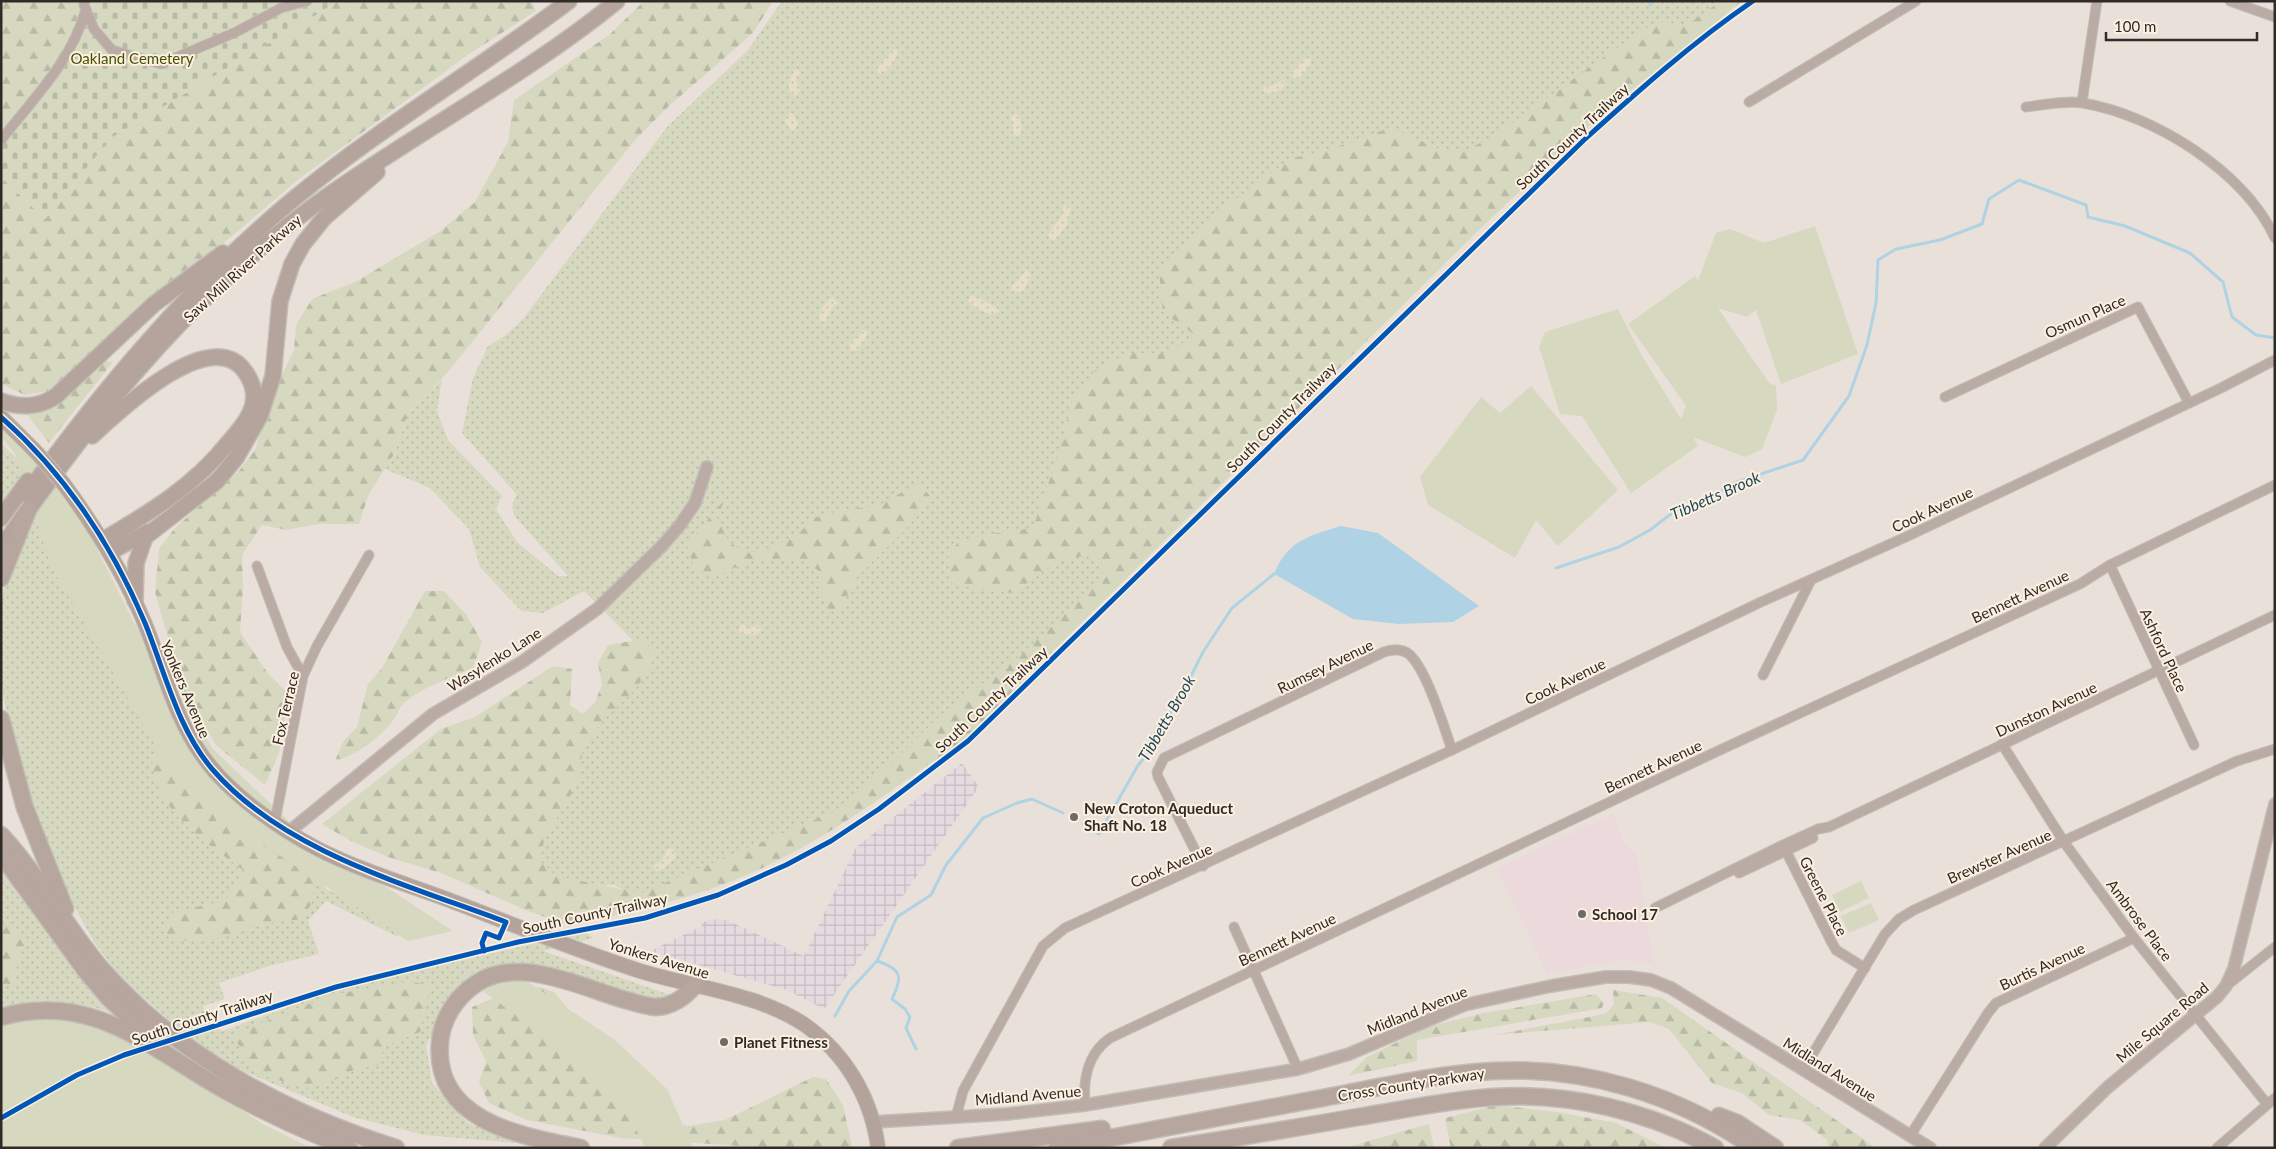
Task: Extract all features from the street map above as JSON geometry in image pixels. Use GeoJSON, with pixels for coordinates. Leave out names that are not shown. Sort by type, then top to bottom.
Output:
{"type":"FeatureCollection","features":[{"type":"Feature","properties":{"kind":"highway","name":"Saw Mill River Parkway"},"geometry":{"type":"LineString","coordinates":[[1,530],[63,444],[154,334],[210,275],[262,227],[337,166],[569,1]]}},
{"type":"Feature","properties":{"kind":"highway","name":"Saw Mill River Parkway"},"geometry":{"type":"LineString","coordinates":[[1,549],[64,460],[143,363],[225,279],[266,243],[318,202],[545,56],[617,1]]}},
{"type":"Feature","properties":{"kind":"highway"},"geometry":{"type":"LineString","coordinates":[[135,601],[135,571],[139,549],[147,534],[217,480],[236,458],[253,430],[273,376],[282,291],[303,244],[324,218],[421,134]]}},
{"type":"Feature","properties":{"kind":"highway"},"geometry":{"type":"LineString","coordinates":[[1,401],[14,405],[28,406],[41,404],[56,396],[160,299],[262,227]]}},
{"type":"Feature","properties":{"kind":"highway"},"geometry":{"type":"LineString","coordinates":[[64,460],[134,399],[163,379],[194,362],[212,357],[229,360],[244,370],[251,380],[254,392],[250,413],[215,459],[166,502],[107,546]]}},
{"type":"Feature","properties":{"kind":"highway"},"geometry":{"type":"LineString","coordinates":[[1,518],[40,463],[63,444]]}},
{"type":"Feature","properties":{"kind":"highway"},"geometry":{"type":"LineString","coordinates":[[1,578],[28,510]]}},
{"type":"Feature","properties":{"kind":"highway"},"geometry":{"type":"LineString","coordinates":[[107,546],[163,522]]}},
{"type":"Feature","properties":{"kind":"highway"},"geometry":{"type":"LineString","coordinates":[[1,719],[32,828],[79,941]]}},
{"type":"Feature","properties":{"kind":"highway"},"geometry":{"type":"LineString","coordinates":[[1,759],[5,737]]}},
{"type":"Feature","properties":{"kind":"highway"},"geometry":{"type":"LineString","coordinates":[[1,835],[23,861],[79,941],[111,979],[168,1032],[242,1082],[291,1107],[344,1130],[396,1148]]}},
{"type":"Feature","properties":{"kind":"highway"},"geometry":{"type":"LineString","coordinates":[[1,854],[97,984],[142,1030],[189,1068]]}},
{"type":"Feature","properties":{"kind":"highway"},"geometry":{"type":"LineString","coordinates":[[581,1148],[507,1130],[482,1120],[463,1105],[447,1083],[440,1058],[442,1031],[451,1009],[462,995],[476,984],[491,976],[509,972],[543,975],[656,1007],[679,1000],[694,986]]}},
{"type":"Feature","properties":{"kind":"highway"},"geometry":{"type":"LineString","coordinates":[[1,1016],[42,1009],[84,1014],[123,1028],[259,1108],[349,1148]]}},
{"type":"Feature","properties":{"kind":"highway","name":"Cross County Parkway"},"geometry":{"type":"LineString","coordinates":[[1057,1148],[1416,1081],[1494,1071],[1582,1076],[1621,1085],[1674,1104],[1708,1120],[1754,1148]]}},
{"type":"Feature","properties":{"kind":"highway","name":"Cross County Parkway"},"geometry":{"type":"LineString","coordinates":[[1172,1148],[1448,1102],[1512,1096],[1558,1099],[1602,1106],[1656,1122],[1715,1148]]}},
{"type":"Feature","properties":{"kind":"highway"},"geometry":{"type":"LineString","coordinates":[[1674,1104],[1709,1112],[1737,1123],[1775,1148]]}},
{"type":"Feature","properties":{"kind":"highway"},"geometry":{"type":"LineString","coordinates":[[958,1148],[1122,1126],[1197,1121]]}},
{"type":"Feature","properties":{"kind":"main road","name":"Yonkers Avenue"},"geometry":{"type":"LineString","coordinates":[[1,417],[37,453],[63,483],[107,546],[135,601],[177,708],[202,756],[226,783],[275,822],[319,849],[356,865],[624,966],[769,1007],[786,1014],[808,1028],[830,1047],[849,1070],[862,1091],[873,1122],[878,1148]]}},
{"type":"Feature","properties":{"kind":"street"},"geometry":{"type":"LineString","coordinates":[[86,5],[94,29],[112,50],[161,64],[285,4],[307,1]]}},
{"type":"Feature","properties":{"kind":"street"},"geometry":{"type":"LineString","coordinates":[[1749,102],[1916,1]]}},
{"type":"Feature","properties":{"kind":"street"},"geometry":{"type":"LineString","coordinates":[[2082,102],[2097,1]]}},
{"type":"Feature","properties":{"kind":"street"},"geometry":{"type":"LineString","coordinates":[[2230,1],[2275,17]]}},
{"type":"Feature","properties":{"kind":"street"},"geometry":{"type":"LineString","coordinates":[[1,140],[45,88],[80,32],[86,5]]}},
{"type":"Feature","properties":{"kind":"street"},"geometry":{"type":"LineString","coordinates":[[2026,107],[2082,102],[2142,121],[2178,139],[2213,163],[2246,196],[2274,236]]}},
{"type":"Feature","properties":{"kind":"street","name":"Osmun Place"},"geometry":{"type":"LineString","coordinates":[[1945,397],[2138,307],[2189,403]]}},
{"type":"Feature","properties":{"kind":"street","name":"Cook Avenue"},"geometry":{"type":"LineString","coordinates":[[956,1117],[963,1091],[1043,946],[1051,937],[1065,928],[1452,750],[1739,612],[2189,403],[2275,360]]}},
{"type":"Feature","properties":{"kind":"street","name":"Wasylenko Lane"},"geometry":{"type":"LineString","coordinates":[[290,831],[433,714],[522,662],[597,609],[662,546],[680,525],[695,503],[707,467]]}},
{"type":"Feature","properties":{"kind":"street","name":"Bennett Avenue"},"geometry":{"type":"LineString","coordinates":[[1085,1105],[1084,1090],[1088,1065],[1095,1052],[1105,1042],[1254,970],[2080,584],[2110,565],[2275,485]]}},
{"type":"Feature","properties":{"kind":"street","name":"Fox Terrace"},"geometry":{"type":"LineString","coordinates":[[275,822],[304,676],[317,646],[369,556]]}},
{"type":"Feature","properties":{"kind":"street","name":"Ashford Place"},"geometry":{"type":"LineString","coordinates":[[2110,565],[2158,672],[2194,745]]}},
{"type":"Feature","properties":{"kind":"street"},"geometry":{"type":"LineString","coordinates":[[257,566],[287,647],[304,676]]}},
{"type":"Feature","properties":{"kind":"street"},"geometry":{"type":"LineString","coordinates":[[1763,674],[1811,580]]}},
{"type":"Feature","properties":{"kind":"street","name":"Dunston Avenue"},"geometry":{"type":"LineString","coordinates":[[1655,908],[1749,861],[1818,829],[1829,826],[2275,615]]}},
{"type":"Feature","properties":{"kind":"street","name":"Rumsey Avenue"},"geometry":{"type":"LineString","coordinates":[[1203,866],[1157,772],[1164,758],[1392,650],[1402,651],[1410,655],[1420,670],[1452,750]]}},
{"type":"Feature","properties":{"kind":"street","name":"Ambrose Place"},"geometry":{"type":"LineString","coordinates":[[2002,744],[2064,842],[2134,938],[2267,1104]]}},
{"type":"Feature","properties":{"kind":"street","name":"Brewster Avenue"},"geometry":{"type":"LineString","coordinates":[[1803,1070],[1885,934],[1899,919],[1914,910],[2237,761],[2275,749]]}},
{"type":"Feature","properties":{"kind":"street","name":"Mile Square Road"},"geometry":{"type":"LineString","coordinates":[[2045,1148],[2108,1087],[2195,1015],[2226,986],[2234,968],[2275,804]]}},
{"type":"Feature","properties":{"kind":"street","name":"Dunston Avenue"},"geometry":{"type":"LineString","coordinates":[[1674,900],[1681,900],[1786,851],[1820,834],[1829,826]]}},
{"type":"Feature","properties":{"kind":"street","name":"Greene Place"},"geometry":{"type":"LineString","coordinates":[[1786,851],[1836,950],[1865,968]]}},
{"type":"Feature","properties":{"kind":"street"},"geometry":{"type":"LineString","coordinates":[[1234,928],[1298,1069]]}},
{"type":"Feature","properties":{"kind":"street","name":"Burtis Avenue"},"geometry":{"type":"LineString","coordinates":[[1910,1136],[1996,1003],[2134,938]]}},
{"type":"Feature","properties":{"kind":"street"},"geometry":{"type":"LineString","coordinates":[[2226,986],[2275,947]]}},
{"type":"Feature","properties":{"kind":"street","name":"Midland Avenue"},"geometry":{"type":"LineString","coordinates":[[873,1122],[1035,1112],[1298,1069],[1349,1054],[1471,1003],[1551,986],[1606,977],[1629,977],[1651,980],[1671,988],[1930,1148]]}},
{"type":"Feature","properties":{"kind":"street"},"geometry":{"type":"LineString","coordinates":[[2217,1148],[2275,1098]]}},
{"type":"Feature","properties":{"kind":"shaded area"},"geometry":{"type":"Polygon","coordinates":[[[962,763],[979,787],[824,1009],[787,990],[650,951],[702,926],[701,923],[711,919],[727,920],[804,956],[856,847],[962,763]]]}},
{"type":"Feature","properties":{"kind":"shaded area","name":"School 17"},"geometry":{"type":"Polygon","coordinates":[[[1613,814],[1624,843],[1636,853],[1654,965],[1639,961],[1619,960],[1547,974],[1497,868],[1613,814]]]}},
{"type":"Feature","properties":{"kind":"green space"},"geometry":{"type":"Polygon","coordinates":[[[1,1],[90,1],[83,32],[48,89],[1,137],[1,1]]]}},
{"type":"Feature","properties":{"kind":"green space","name":"Oakland Cemetery"},"geometry":{"type":"Polygon","coordinates":[[[90,1],[339,1],[111,138],[45,219],[1,177],[1,137],[48,89],[83,32],[90,1]]]}},
{"type":"Feature","properties":{"kind":"green space"},"geometry":{"type":"Polygon","coordinates":[[[339,1],[532,1],[536,11],[469,54],[299,179],[191,271],[115,330],[49,391],[25,395],[1,384],[1,177],[45,219],[111,138],[339,1]]]}},
{"type":"Feature","properties":{"kind":"green space"},"geometry":{"type":"Polygon","coordinates":[[[644,1],[773,1],[753,33],[669,106],[635,140],[447,373],[409,411],[394,454],[369,494],[359,524],[317,524],[286,530],[262,525],[242,555],[243,587],[240,632],[269,675],[289,694],[279,753],[265,785],[217,746],[184,693],[155,592],[159,549],[175,528],[239,471],[256,448],[266,409],[294,350],[296,325],[312,299],[355,282],[439,232],[475,202],[508,142],[514,100],[609,35],[644,1]]]}},
{"type":"Feature","properties":{"kind":"green space"},"geometry":{"type":"Polygon","coordinates":[[[782,1],[1729,1],[1585,118],[1081,610],[827,822],[641,898],[614,885],[555,891],[503,849],[647,655],[584,591],[543,613],[521,611],[480,567],[469,529],[430,488],[385,469],[394,454],[409,411],[442,379],[437,411],[448,440],[502,496],[496,509],[517,542],[558,576],[568,576],[516,518],[512,506],[517,495],[462,433],[473,378],[488,346],[506,335],[523,319],[667,127],[748,50],[782,1]]]}},
{"type":"Feature","properties":{"kind":"green space"},"geometry":{"type":"Polygon","coordinates":[[[1721,1],[1742,1],[1603,113],[1484,225],[962,741],[876,801],[817,839],[756,871],[708,890],[589,922],[568,925],[528,911],[441,873],[388,857],[351,841],[322,824],[441,729],[475,717],[553,666],[572,669],[570,705],[583,714],[595,702],[602,685],[598,663],[608,645],[644,639],[655,655],[648,671],[634,691],[605,718],[583,748],[578,783],[544,840],[540,861],[556,876],[641,893],[833,812],[887,767],[946,710],[1015,660],[1101,581],[1102,560],[1076,557],[1054,564],[1014,593],[987,591],[952,583],[947,559],[958,542],[990,534],[1033,528],[1057,458],[1072,402],[1094,371],[1128,353],[1167,353],[1195,335],[1163,312],[1159,272],[1214,215],[1290,159],[1331,149],[1392,127],[1434,148],[1467,150],[1492,137],[1642,30],[1662,22],[1687,25],[1721,1]]]}},
{"type":"Feature","properties":{"kind":"green space"},"geometry":{"type":"Polygon","coordinates":[[[1815,226],[1858,354],[1781,384],[1756,310],[1747,317],[1718,308],[1769,383],[1776,386],[1777,410],[1762,449],[1745,457],[1693,437],[1698,446],[1631,493],[1582,416],[1560,414],[1539,347],[1545,332],[1618,309],[1642,356],[1681,419],[1686,406],[1628,324],[1695,276],[1698,280],[1716,233],[1730,229],[1764,243],[1815,226]]]}},
{"type":"Feature","properties":{"kind":"green space"},"geometry":{"type":"Polygon","coordinates":[[[104,361],[113,362],[49,443],[25,412],[53,404],[77,387],[104,361]]]}},
{"type":"Feature","properties":{"kind":"green space"},"geometry":{"type":"Polygon","coordinates":[[[1531,386],[1618,490],[1558,546],[1536,520],[1515,558],[1428,505],[1420,477],[1481,397],[1500,413],[1531,386]]]}},
{"type":"Feature","properties":{"kind":"green space"},"geometry":{"type":"Polygon","coordinates":[[[1,406],[61,477],[134,623],[213,749],[296,828],[453,931],[408,941],[223,818],[167,766],[51,566],[15,454],[1,436],[1,406]]]}},
{"type":"Feature","properties":{"kind":"green space"},"geometry":{"type":"Polygon","coordinates":[[[1,443],[30,472],[1,513],[1,443]]]}},
{"type":"Feature","properties":{"kind":"green space"},"geometry":{"type":"Polygon","coordinates":[[[918,483],[930,496],[909,526],[855,579],[840,612],[830,611],[820,590],[821,572],[800,560],[752,560],[711,578],[694,568],[687,545],[725,499],[717,518],[729,542],[746,553],[764,550],[796,536],[814,518],[842,510],[878,506],[918,483]]]}},
{"type":"Feature","properties":{"kind":"green space"},"geometry":{"type":"Polygon","coordinates":[[[49,495],[158,707],[323,875],[326,889],[405,925],[409,933],[396,936],[326,901],[308,921],[319,954],[272,965],[219,983],[225,999],[203,1006],[207,1021],[222,1031],[325,994],[363,983],[584,932],[594,938],[543,951],[673,996],[662,1002],[521,967],[449,1001],[426,1046],[432,1083],[468,1123],[515,1143],[424,1135],[353,1117],[245,1072],[201,1047],[123,980],[94,942],[59,879],[27,804],[9,731],[1,680],[1,603],[9,564],[23,533],[49,495]]]}},
{"type":"Feature","properties":{"kind":"green space"},"geometry":{"type":"Polygon","coordinates":[[[425,591],[444,591],[466,614],[482,642],[473,668],[437,683],[412,697],[402,705],[394,719],[375,739],[352,755],[335,761],[343,742],[357,727],[368,684],[382,668],[425,591]]]}},
{"type":"Feature","properties":{"kind":"green space"},"geometry":{"type":"Polygon","coordinates":[[[173,752],[315,871],[312,903],[301,919],[266,924],[210,940],[188,941],[165,934],[171,913],[226,900],[243,870],[184,823],[162,794],[155,777],[152,758],[173,752]]]}},
{"type":"Feature","properties":{"kind":"green space"},"geometry":{"type":"Polygon","coordinates":[[[1,861],[119,1015],[75,1004],[46,1001],[16,1004],[1,1008],[1,861]]]}},
{"type":"Feature","properties":{"kind":"green space"},"geometry":{"type":"Polygon","coordinates":[[[1861,881],[1869,898],[1840,912],[1832,895],[1861,881]]]}},
{"type":"Feature","properties":{"kind":"green space"},"geometry":{"type":"Polygon","coordinates":[[[1871,903],[1879,920],[1849,933],[1841,916],[1871,903]]]}},
{"type":"Feature","properties":{"kind":"green space"},"geometry":{"type":"Polygon","coordinates":[[[1,923],[9,927],[25,943],[17,963],[14,985],[1,985],[1,923]]]}},
{"type":"Feature","properties":{"kind":"green space"},"geometry":{"type":"Polygon","coordinates":[[[504,966],[615,1040],[667,1089],[693,1148],[645,1148],[633,1124],[614,1100],[591,1076],[536,1030],[460,975],[504,966]]]}},
{"type":"Feature","properties":{"kind":"green space"},"geometry":{"type":"Polygon","coordinates":[[[410,981],[431,986],[420,1032],[385,1046],[378,1065],[353,1070],[334,1080],[307,1088],[267,1077],[240,1057],[240,1046],[229,1036],[331,995],[410,981]]]}},
{"type":"Feature","properties":{"kind":"green space"},"geometry":{"type":"Polygon","coordinates":[[[541,987],[555,993],[582,1026],[668,1121],[688,1126],[725,1120],[813,1077],[826,1079],[843,1105],[852,1147],[771,1148],[621,1138],[527,1120],[489,1103],[479,1082],[486,1061],[473,1035],[472,1007],[512,990],[541,987]]]}},
{"type":"Feature","properties":{"kind":"green space"},"geometry":{"type":"Polygon","coordinates":[[[1613,990],[1662,998],[1876,1148],[1828,1148],[1827,1140],[1800,1120],[1769,1115],[1742,1093],[1712,1083],[1669,1029],[1650,1022],[1494,1035],[1605,1014],[1614,1005],[1613,990]]]}},
{"type":"Feature","properties":{"kind":"green space"},"geometry":{"type":"Polygon","coordinates":[[[1596,994],[1604,1003],[1602,1008],[1417,1040],[1417,1061],[1348,1076],[1367,1057],[1428,1027],[1484,1013],[1596,994]]]}},
{"type":"Feature","properties":{"kind":"green space"},"geometry":{"type":"Polygon","coordinates":[[[13,1015],[68,1015],[95,1023],[155,1055],[263,1124],[311,1148],[1,1148],[1,1024],[13,1015]]]}},
{"type":"Feature","properties":{"kind":"green space"},"geometry":{"type":"Polygon","coordinates":[[[1497,1105],[1557,1112],[1616,1123],[1666,1148],[1451,1148],[1445,1118],[1497,1105]]]}},
{"type":"Feature","properties":{"kind":"green space"},"geometry":{"type":"Polygon","coordinates":[[[1429,1124],[1434,1148],[1346,1148],[1351,1146],[1429,1124]]]}},
{"type":"Feature","properties":{"kind":"sand"},"geometry":{"type":"Polygon","coordinates":[[[894,49],[898,51],[896,58],[889,68],[880,74],[876,70],[894,49]]]}},
{"type":"Feature","properties":{"kind":"sand"},"geometry":{"type":"Polygon","coordinates":[[[1307,57],[1311,59],[1310,65],[1299,78],[1293,78],[1292,72],[1307,57]]]}},
{"type":"Feature","properties":{"kind":"sand"},"geometry":{"type":"Polygon","coordinates":[[[797,69],[800,72],[796,81],[800,91],[796,96],[790,93],[789,85],[793,71],[797,69]]]}},
{"type":"Feature","properties":{"kind":"sand"},"geometry":{"type":"Polygon","coordinates":[[[1282,80],[1286,83],[1282,89],[1271,94],[1263,91],[1264,86],[1273,86],[1282,80]]]}},
{"type":"Feature","properties":{"kind":"sand"},"geometry":{"type":"Polygon","coordinates":[[[790,113],[793,113],[798,124],[794,131],[789,129],[785,121],[790,113]]]}},
{"type":"Feature","properties":{"kind":"sand"},"geometry":{"type":"Polygon","coordinates":[[[1014,114],[1019,115],[1020,120],[1021,130],[1018,137],[1012,134],[1014,127],[1011,119],[1014,114]]]}},
{"type":"Feature","properties":{"kind":"sand"},"geometry":{"type":"Polygon","coordinates":[[[1064,205],[1071,208],[1066,227],[1055,240],[1050,240],[1048,235],[1062,215],[1064,205]]]}},
{"type":"Feature","properties":{"kind":"sand"},"geometry":{"type":"Polygon","coordinates":[[[1027,270],[1031,275],[1024,290],[1012,291],[1012,286],[1027,270]]]}},
{"type":"Feature","properties":{"kind":"sand"},"geometry":{"type":"Polygon","coordinates":[[[971,296],[997,307],[999,312],[991,315],[975,307],[968,301],[971,296]]]}},
{"type":"Feature","properties":{"kind":"sand"},"geometry":{"type":"Polygon","coordinates":[[[833,298],[838,303],[833,305],[826,321],[822,322],[819,319],[822,310],[825,304],[833,298]]]}},
{"type":"Feature","properties":{"kind":"sand"},"geometry":{"type":"Polygon","coordinates":[[[862,329],[867,332],[866,337],[858,350],[851,351],[849,344],[860,335],[862,329]]]}},
{"type":"Feature","properties":{"kind":"sand"},"geometry":{"type":"Polygon","coordinates":[[[742,624],[750,629],[758,625],[762,629],[756,635],[741,633],[738,630],[742,624]]]}},
{"type":"Feature","properties":{"kind":"sand"},"geometry":{"type":"Polygon","coordinates":[[[668,848],[674,850],[676,857],[663,869],[656,871],[653,866],[662,861],[668,848]]]}},
{"type":"Feature","properties":{"kind":"water"},"geometry":{"type":"Polygon","coordinates":[[[1341,526],[1378,533],[1479,606],[1453,622],[1399,624],[1353,619],[1274,574],[1286,554],[1301,541],[1341,526]]]}},
{"type":"Feature","properties":{"kind":"waterway","name":"Tibbetts Brook"},"geometry":{"type":"LineString","coordinates":[[1556,568],[1619,547],[1650,530],[1680,507],[1698,504],[1737,482],[1803,460],[1849,396],[1867,345],[1876,303],[1878,260],[1896,249],[1940,240],[1982,224],[1989,199],[2019,180],[2086,205],[2088,217],[2125,226],[2190,253],[2223,282],[2232,317],[2256,335],[2275,338]]}},
{"type":"Feature","properties":{"kind":"waterway","name":"Tibbetts Brook"},"geometry":{"type":"LineString","coordinates":[[1083,824],[1099,834],[1137,767],[1147,754],[1151,739],[1178,702],[1203,652],[1232,608],[1274,574]]}},
{"type":"Feature","properties":{"kind":"waterway","name":"Tibbetts Brook"},"geometry":{"type":"LineString","coordinates":[[835,1016],[849,991],[877,961],[897,917],[931,895],[946,865],[983,818],[1017,803],[1032,799],[1063,813]]}},
{"type":"Feature","properties":{"kind":"waterway"},"geometry":{"type":"LineString","coordinates":[[877,961],[891,967],[898,975],[898,985],[892,999],[905,1009],[910,1017],[906,1028],[916,1049]]}},
{"type":"Feature","properties":{"kind":"cycle path","name":"South County Trailway"},"geometry":{"type":"LineString","coordinates":[[1,1118],[77,1075],[124,1055],[336,987],[518,942],[645,918],[718,895],[786,865],[831,841],[879,809],[968,741],[1584,140],[1687,50],[1753,1]]}},
{"type":"Feature","properties":{"kind":"cycle path"},"geometry":{"type":"LineString","coordinates":[[1,417],[24,439],[66,486],[102,538],[145,623],[181,719],[190,737],[213,770],[242,799],[275,823],[311,844],[349,863],[506,922],[499,938],[486,933],[482,943],[484,951]]}},
{"type":"Feature","properties":{"kind":"place","name":"New Croton Aqueduct Shaft No. 18"},"geometry":{"type":"Point","coordinates":[1074,817]}},
{"type":"Feature","properties":{"kind":"place","name":"School 17"},"geometry":{"type":"Point","coordinates":[1582,914]}},
{"type":"Feature","properties":{"kind":"place","name":"Planet Fitness"},"geometry":{"type":"Point","coordinates":[724,1042]}}]}
